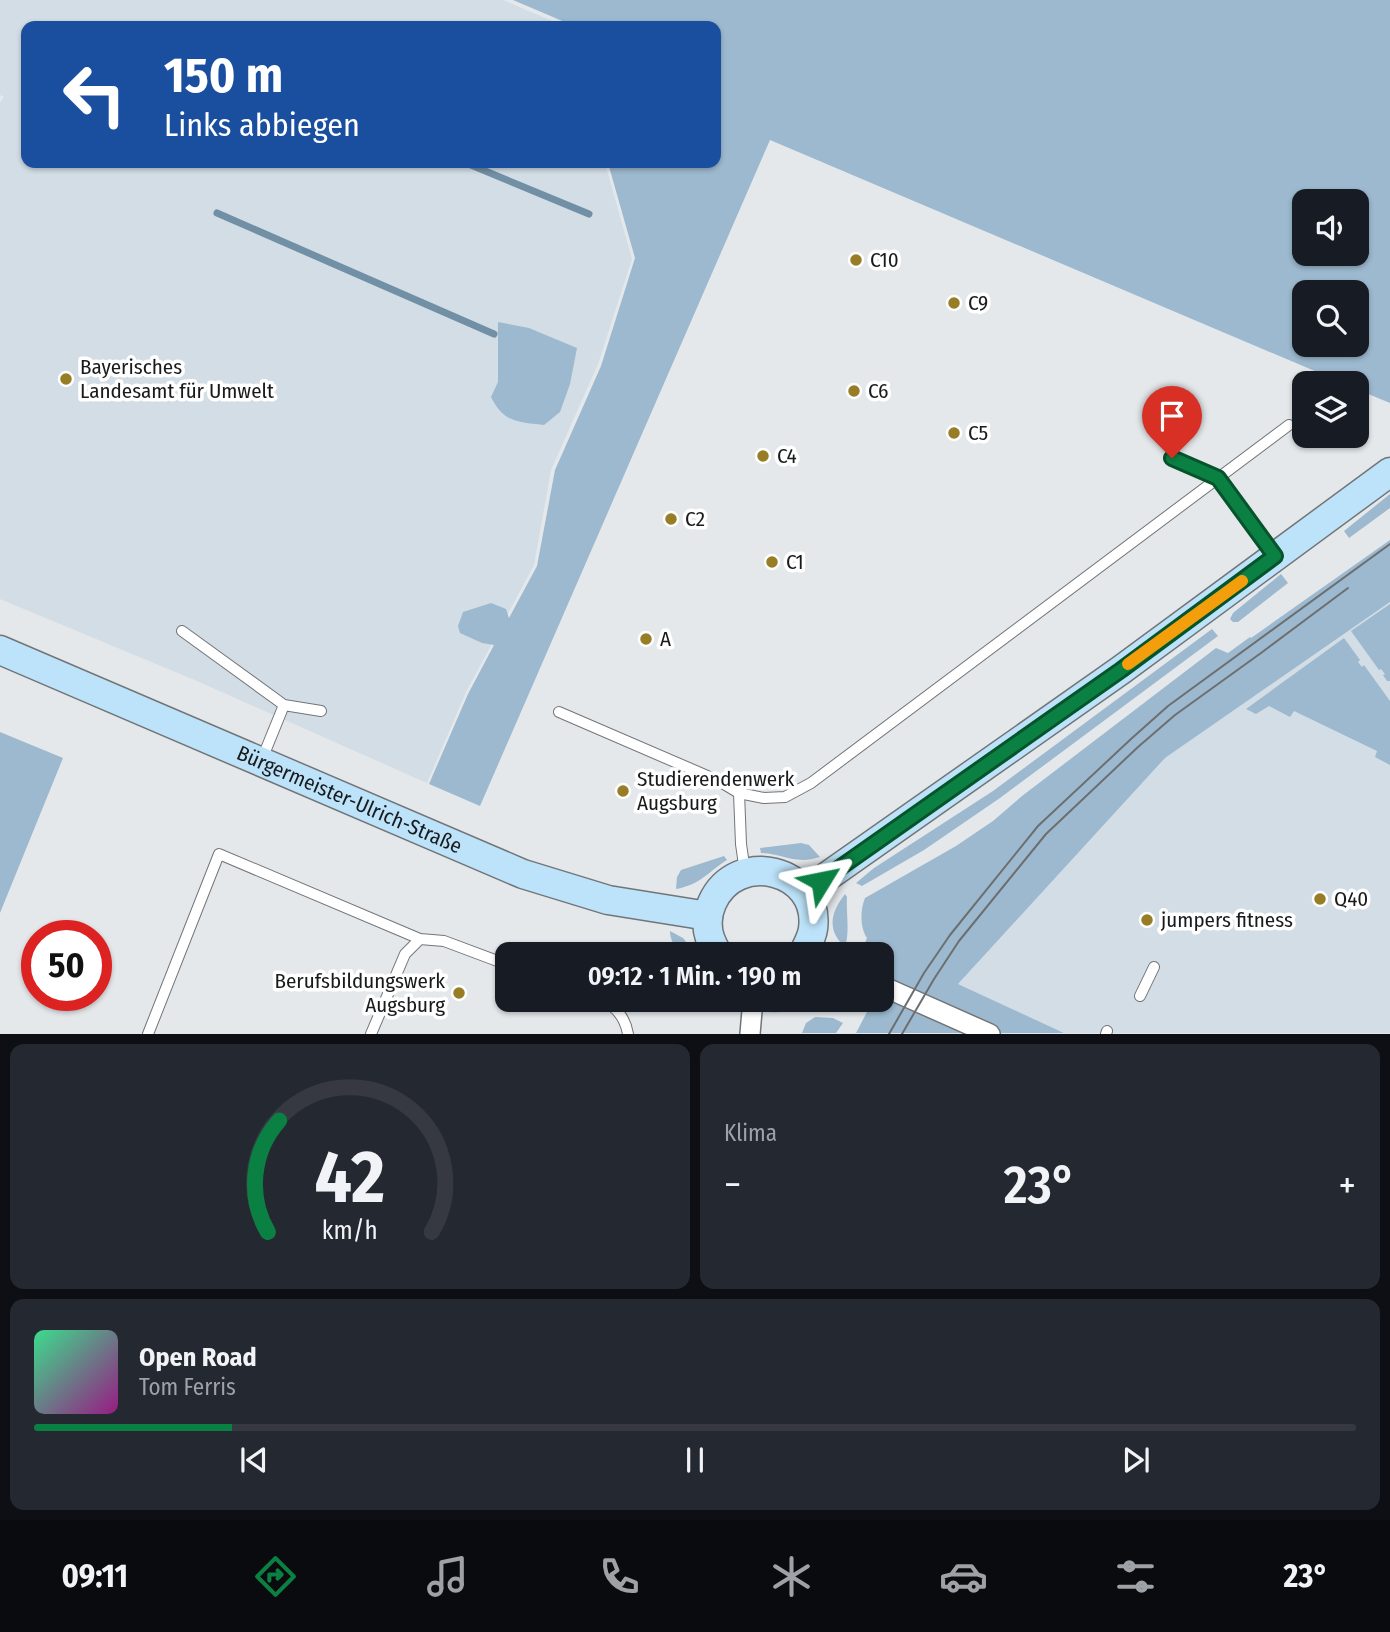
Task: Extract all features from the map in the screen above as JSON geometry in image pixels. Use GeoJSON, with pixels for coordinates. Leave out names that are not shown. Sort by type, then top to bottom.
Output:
{"type":"FeatureCollection","features":[{"type":"Feature","properties":{"kind":"main road"},"geometry":{"type":"LineString","coordinates":[[805,892],[1121,670],[1390,472]]}},
{"type":"Feature","properties":{"kind":"main road","name":"Bürgermeister-Ulrich-Straße"},"geometry":{"type":"LineString","coordinates":[[0,650],[523,874],[608,900],[708,916]]}},
{"type":"Feature","properties":{"kind":"main road"},"geometry":{"type":"LineString","coordinates":[[712,942],[708,916],[716,894],[727,881],[745,872],[764,870],[785,876],[805,892],[813,920],[811,942]]}},
{"type":"Feature","properties":{"kind":"street"},"geometry":{"type":"LineString","coordinates":[[894,991],[990,1034]]}},
{"type":"Feature","properties":{"kind":"street"},"geometry":{"type":"LineString","coordinates":[[750,1034],[752,1012]]}},
{"type":"Feature","properties":{"kind":"lane"},"geometry":{"type":"LineString","coordinates":[[559,712],[719,781],[739,793],[764,798],[785,797],[811,782],[1289,425]]}},
{"type":"Feature","properties":{"kind":"lane"},"geometry":{"type":"LineString","coordinates":[[1172,458],[1218,478],[1275,556]]}},
{"type":"Feature","properties":{"kind":"lane"},"geometry":{"type":"LineString","coordinates":[[182,631],[284,705],[321,711]]}},
{"type":"Feature","properties":{"kind":"lane"},"geometry":{"type":"LineString","coordinates":[[261,763],[284,705]]}},
{"type":"Feature","properties":{"kind":"lane"},"geometry":{"type":"LineString","coordinates":[[739,793],[745,872]]}},
{"type":"Feature","properties":{"kind":"lane"},"geometry":{"type":"LineString","coordinates":[[148,1034],[219,854],[420,939],[444,941],[495,960]]}},
{"type":"Feature","properties":{"kind":"lane"},"geometry":{"type":"LineString","coordinates":[[371,1034],[405,954],[420,939]]}},
{"type":"Feature","properties":{"kind":"lane"},"geometry":{"type":"LineString","coordinates":[[1140,996],[1154,967]]}},
{"type":"Feature","properties":{"kind":"lane"},"geometry":{"type":"LineString","coordinates":[[618,1012],[628,1034]]}},
{"type":"Feature","properties":{"kind":"shaded area"},"geometry":{"type":"Polygon","coordinates":[[[0,0],[503,0],[552,21],[21,21],[21,168],[606,168],[632,259],[598,364],[551,470],[534,565],[466,692],[427,783],[197,681],[0,599],[0,103],[4,97],[0,95],[0,0]]]}},
{"type":"Feature","properties":{"kind":"shaded area"},"geometry":{"type":"Polygon","coordinates":[[[513,0],[1390,0],[1390,403],[1369,394],[1369,371],[1315,371],[770,140],[480,806],[429,784],[468,694],[494,645],[482,643],[460,633],[458,626],[463,612],[491,603],[506,609],[509,618],[537,566],[555,470],[601,366],[635,258],[609,168],[721,168],[721,21],[562,21],[513,0]]]}},
{"type":"Feature","properties":{"kind":"shaded area"},"geometry":{"type":"Polygon","coordinates":[[[498,322],[529,328],[577,348],[570,384],[560,412],[544,425],[513,420],[501,412],[491,397],[498,382],[498,322]]]}},
{"type":"Feature","properties":{"kind":"shaded area"},"geometry":{"type":"Polygon","coordinates":[[[1390,494],[1390,508],[1349,538],[1344,531],[1390,494]]]}},
{"type":"Feature","properties":{"kind":"shaded area"},"geometry":{"type":"Polygon","coordinates":[[[1390,540],[1390,602],[1165,758],[958,984],[1064,1033],[856,1033],[867,1012],[894,1012],[894,942],[865,942],[867,938],[862,919],[865,898],[956,846],[993,821],[1216,648],[1228,653],[1390,540]]]}},
{"type":"Feature","properties":{"kind":"shaded area"},"geometry":{"type":"Polygon","coordinates":[[[1281,574],[1288,583],[1238,622],[1230,619],[1233,613],[1281,574]]]}},
{"type":"Feature","properties":{"kind":"shaded area"},"geometry":{"type":"Polygon","coordinates":[[[1390,602],[1390,1033],[1064,1033],[958,984],[1165,758],[1390,602]]]}},
{"type":"Feature","properties":{"kind":"shaded area"},"geometry":{"type":"Polygon","coordinates":[[[1390,604],[1390,681],[1387,681],[1383,675],[1385,674],[1379,670],[1351,631],[1390,604]]]}},
{"type":"Feature","properties":{"kind":"shaded area"},"geometry":{"type":"Polygon","coordinates":[[[1212,629],[1218,636],[1000,798],[924,850],[862,886],[856,883],[874,868],[993,791],[1212,629]]]}},
{"type":"Feature","properties":{"kind":"shaded area"},"geometry":{"type":"Polygon","coordinates":[[[1344,638],[1360,660],[1358,662],[1362,667],[1364,665],[1390,701],[1390,765],[1375,757],[1377,751],[1294,711],[1290,717],[1269,706],[1256,714],[1246,709],[1344,638]]]}},
{"type":"Feature","properties":{"kind":"shaded area"},"geometry":{"type":"Polygon","coordinates":[[[0,732],[63,758],[0,913],[0,732]]]}},
{"type":"Feature","properties":{"kind":"shaded area"},"geometry":{"type":"Polygon","coordinates":[[[801,843],[809,845],[820,857],[796,860],[761,853],[760,848],[801,843]]]}},
{"type":"Feature","properties":{"kind":"shaded area"},"geometry":{"type":"Polygon","coordinates":[[[724,856],[727,860],[703,878],[676,889],[681,870],[724,856]]]}},
{"type":"Feature","properties":{"kind":"shaded area"},"geometry":{"type":"Polygon","coordinates":[[[845,894],[848,929],[846,942],[839,941],[833,928],[836,907],[845,894]]]}},
{"type":"Feature","properties":{"kind":"shaded area"},"geometry":{"type":"Polygon","coordinates":[[[670,931],[686,942],[673,942],[670,931]]]}},
{"type":"Feature","properties":{"kind":"shaded area"},"geometry":{"type":"Polygon","coordinates":[[[815,1017],[833,1018],[843,1023],[836,1033],[802,1033],[806,1023],[815,1017]]]}},
{"type":"Feature","properties":{"kind":"waterway"},"geometry":{"type":"LineString","coordinates":[[478,168],[589,214]]}},
{"type":"Feature","properties":{"kind":"waterway"},"geometry":{"type":"LineString","coordinates":[[217,213],[494,334]]}},
{"type":"Feature","properties":{"kind":"tram line"},"geometry":{"type":"LineString","coordinates":[[889,1034],[924,973],[950,935],[1038,826],[1168,706],[1390,544]]}},
{"type":"Feature","properties":{"kind":"tram line"},"geometry":{"type":"LineString","coordinates":[[902,1034],[959,941],[1046,834],[1175,715],[1348,588]]}},
{"type":"Feature","properties":{"kind":"slow traffic"},"geometry":{"type":"LineString","coordinates":[[1128,664],[1242,581]]}},
{"type":"Feature","properties":{"kind":"place","name":"C10"},"geometry":{"type":"Point","coordinates":[856,260]}},
{"type":"Feature","properties":{"kind":"place","name":"C9"},"geometry":{"type":"Point","coordinates":[954,303]}},
{"type":"Feature","properties":{"kind":"place","name":"Bayerisches Landesamt für Umwelt"},"geometry":{"type":"Point","coordinates":[66,379]}},
{"type":"Feature","properties":{"kind":"place","name":"C6"},"geometry":{"type":"Point","coordinates":[854,391]}},
{"type":"Feature","properties":{"kind":"place","name":"C5"},"geometry":{"type":"Point","coordinates":[954,433]}},
{"type":"Feature","properties":{"kind":"place","name":"C4"},"geometry":{"type":"Point","coordinates":[763,456]}},
{"type":"Feature","properties":{"kind":"place","name":"C2"},"geometry":{"type":"Point","coordinates":[671,519]}},
{"type":"Feature","properties":{"kind":"place","name":"C1"},"geometry":{"type":"Point","coordinates":[772,562]}},
{"type":"Feature","properties":{"kind":"place","name":"A"},"geometry":{"type":"Point","coordinates":[646,639]}},
{"type":"Feature","properties":{"kind":"place","name":"Studierendenwerk Augsburg"},"geometry":{"type":"Point","coordinates":[623,791]}},
{"type":"Feature","properties":{"kind":"place","name":"Q40"},"geometry":{"type":"Point","coordinates":[1320,899]}},
{"type":"Feature","properties":{"kind":"place","name":"jumpers fitness"},"geometry":{"type":"Point","coordinates":[1147,920]}},
{"type":"Feature","properties":{"kind":"place","name":"Berufsbildungswerk Augsburg"},"geometry":{"type":"Point","coordinates":[459,993]}},
{"type":"Feature","properties":{"kind":"route"},"geometry":{"type":"LineString","coordinates":[[821,881],[1121,670],[1275,556],[1218,478],[1172,458]]}}]}
